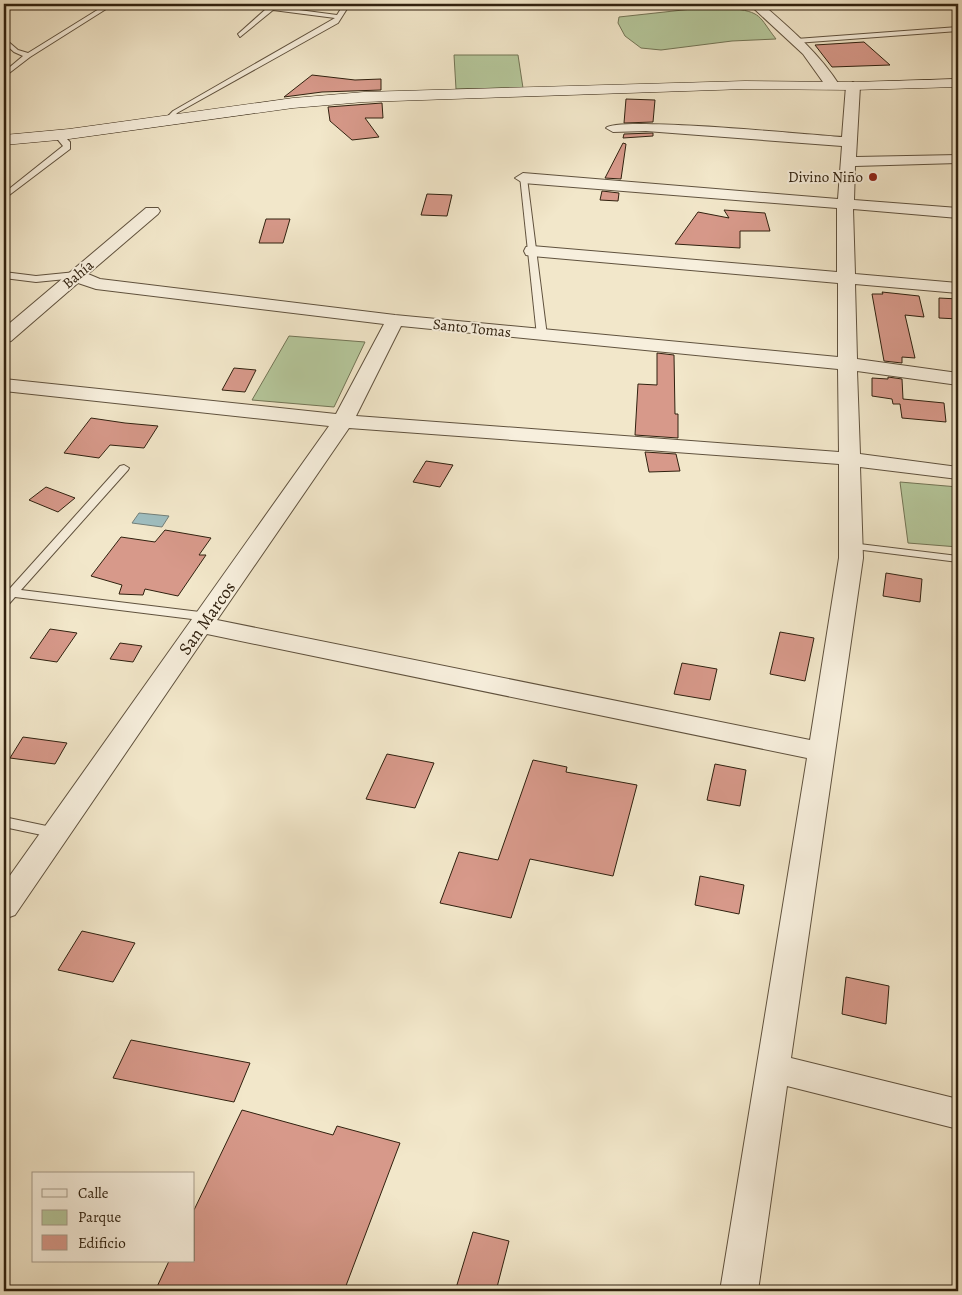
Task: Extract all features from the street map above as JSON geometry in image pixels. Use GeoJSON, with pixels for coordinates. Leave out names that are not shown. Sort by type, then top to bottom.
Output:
{"type":"FeatureCollection","features":[{"type":"Feature","properties":{"kind":"street"},"geometry":{"type":"LineString","coordinates":[[755,4],[823,67],[832,86]]}},
{"type":"Feature","properties":{"kind":"street"},"geometry":{"type":"LineString","coordinates":[[4,140],[58,135],[293,103],[364,97],[745,85],[853,86],[958,83]]}},
{"type":"Feature","properties":{"kind":"street"},"geometry":{"type":"LineString","coordinates":[[739,1291],[851,558],[846,204],[853,86]]}},
{"type":"Feature","properties":{"kind":"street"},"geometry":{"type":"LineString","coordinates":[[613,128],[646,127],[849,142]]}},
{"type":"Feature","properties":{"kind":"street"},"geometry":{"type":"LineString","coordinates":[[848,162],[958,159]]}},
{"type":"Feature","properties":{"kind":"street"},"geometry":{"type":"LineString","coordinates":[[522,178],[958,213]]}},
{"type":"Feature","properties":{"kind":"street","name":"Bahía"},"geometry":{"type":"LineString","coordinates":[[4,337],[152,211]]}},
{"type":"Feature","properties":{"kind":"street"},"geometry":{"type":"LineString","coordinates":[[532,250],[958,288]]}},
{"type":"Feature","properties":{"kind":"street","name":"Santo Tomas"},"geometry":{"type":"LineString","coordinates":[[76,275],[96,284],[395,320],[542,336],[848,364],[958,378]]}},
{"type":"Feature","properties":{"kind":"street","name":"Santo Tomas"},"geometry":{"type":"LineString","coordinates":[[54,294],[96,284]]}},
{"type":"Feature","properties":{"kind":"street","name":"San Marcos"},"geometry":{"type":"LineString","coordinates":[[4,907],[344,421],[395,320]]}},
{"type":"Feature","properties":{"kind":"street"},"geometry":{"type":"LineString","coordinates":[[4,385],[344,421],[850,459],[958,474]]}},
{"type":"Feature","properties":{"kind":"street"},"geometry":{"type":"LineString","coordinates":[[205,621],[822,752]]}},
{"type":"Feature","properties":{"kind":"street"},"geometry":{"type":"LineString","coordinates":[[773,1068],[958,1114]]}},
{"type":"Feature","properties":{"kind":"lane"},"geometry":{"type":"LineString","coordinates":[[4,75],[28,56],[111,4]]}},
{"type":"Feature","properties":{"kind":"lane"},"geometry":{"type":"LineString","coordinates":[[240,4],[274,6],[340,18]]}},
{"type":"Feature","properties":{"kind":"lane"},"geometry":{"type":"LineString","coordinates":[[167,121],[175,112],[331,25],[340,18],[347,4]]}},
{"type":"Feature","properties":{"kind":"lane"},"geometry":{"type":"LineString","coordinates":[[240,35],[274,6]]}},
{"type":"Feature","properties":{"kind":"lane"},"geometry":{"type":"LineString","coordinates":[[796,41],[958,29]]}},
{"type":"Feature","properties":{"kind":"lane"},"geometry":{"type":"LineString","coordinates":[[4,40],[16,51],[28,56]]}},
{"type":"Feature","properties":{"kind":"lane"},"geometry":{"type":"LineString","coordinates":[[4,198],[67,147],[67,144],[58,135]]}},
{"type":"Feature","properties":{"kind":"lane"},"geometry":{"type":"LineString","coordinates":[[522,178],[542,336]]}},
{"type":"Feature","properties":{"kind":"lane"},"geometry":{"type":"LineString","coordinates":[[4,275],[36,279],[76,275]]}},
{"type":"Feature","properties":{"kind":"lane"},"geometry":{"type":"LineString","coordinates":[[36,279],[54,294]]}},
{"type":"Feature","properties":{"kind":"lane"},"geometry":{"type":"LineString","coordinates":[[8,597],[124,468]]}},
{"type":"Feature","properties":{"kind":"lane"},"geometry":{"type":"LineString","coordinates":[[851,546],[958,559]]}},
{"type":"Feature","properties":{"kind":"lane"},"geometry":{"type":"LineString","coordinates":[[8,597],[205,621]]}},
{"type":"Feature","properties":{"kind":"lane"},"geometry":{"type":"LineString","coordinates":[[4,822],[56,833]]}},
{"type":"Feature","properties":{"kind":"green space"},"geometry":{"type":"Polygon","coordinates":[[[729,8],[748,11],[758,16],[776,39],[732,41],[661,50],[641,48],[625,36],[618,23],[619,17],[692,9],[729,8]]]}},
{"type":"Feature","properties":{"kind":"green space"},"geometry":{"type":"Polygon","coordinates":[[[454,55],[518,55],[523,88],[456,89],[454,55]]]}},
{"type":"Feature","properties":{"kind":"green space"},"geometry":{"type":"Polygon","coordinates":[[[289,336],[365,342],[334,407],[252,400],[289,336]]]}},
{"type":"Feature","properties":{"kind":"green space"},"geometry":{"type":"Polygon","coordinates":[[[900,482],[958,487],[958,547],[908,543],[900,482]]]}},
{"type":"Feature","properties":{"kind":"water"},"geometry":{"type":"Polygon","coordinates":[[[139,513],[169,516],[162,527],[132,523],[139,513]]]}},
{"type":"Feature","properties":{"kind":"building"},"geometry":{"type":"Polygon","coordinates":[[[864,42],[890,65],[832,67],[815,45],[864,42]]]}},
{"type":"Feature","properties":{"kind":"building"},"geometry":{"type":"Polygon","coordinates":[[[312,75],[355,80],[381,79],[381,90],[322,92],[284,97],[312,75]]]}},
{"type":"Feature","properties":{"kind":"building"},"geometry":{"type":"Polygon","coordinates":[[[626,99],[655,100],[653,122],[624,123],[626,99]]]}},
{"type":"Feature","properties":{"kind":"building"},"geometry":{"type":"Polygon","coordinates":[[[382,103],[383,118],[365,118],[379,137],[352,140],[330,121],[328,107],[382,103]]]}},
{"type":"Feature","properties":{"kind":"building"},"geometry":{"type":"Polygon","coordinates":[[[653,133],[653,136],[623,138],[624,134],[653,133]]]}},
{"type":"Feature","properties":{"kind":"building"},"geometry":{"type":"Polygon","coordinates":[[[623,143],[626,144],[621,179],[605,178],[623,143]]]}},
{"type":"Feature","properties":{"kind":"building"},"geometry":{"type":"Polygon","coordinates":[[[602,191],[619,193],[618,201],[600,200],[602,191]]]}},
{"type":"Feature","properties":{"kind":"building"},"geometry":{"type":"Polygon","coordinates":[[[427,194],[452,195],[447,216],[421,215],[427,194]]]}},
{"type":"Feature","properties":{"kind":"building"},"geometry":{"type":"Polygon","coordinates":[[[724,210],[765,213],[770,231],[740,231],[740,248],[675,244],[698,212],[729,218],[724,210]]]}},
{"type":"Feature","properties":{"kind":"building"},"geometry":{"type":"Polygon","coordinates":[[[266,219],[290,219],[283,243],[259,243],[266,219]]]}},
{"type":"Feature","properties":{"kind":"building"},"geometry":{"type":"Polygon","coordinates":[[[882,292],[919,296],[924,317],[905,315],[915,358],[902,357],[902,363],[884,361],[872,294],[883,294],[882,292]]]}},
{"type":"Feature","properties":{"kind":"building"},"geometry":{"type":"Polygon","coordinates":[[[939,298],[958,299],[958,319],[939,318],[939,298]]]}},
{"type":"Feature","properties":{"kind":"building"},"geometry":{"type":"Polygon","coordinates":[[[657,353],[674,355],[675,414],[678,414],[678,438],[635,435],[638,384],[657,385],[657,353]]]}},
{"type":"Feature","properties":{"kind":"building"},"geometry":{"type":"Polygon","coordinates":[[[234,368],[256,370],[245,392],[222,390],[234,368]]]}},
{"type":"Feature","properties":{"kind":"building"},"geometry":{"type":"Polygon","coordinates":[[[888,377],[902,379],[903,399],[944,403],[946,422],[902,418],[900,404],[893,404],[892,399],[872,396],[872,378],[888,379],[888,377]]]}},
{"type":"Feature","properties":{"kind":"building"},"geometry":{"type":"Polygon","coordinates":[[[91,418],[158,426],[144,448],[110,445],[99,458],[64,453],[91,418]]]}},
{"type":"Feature","properties":{"kind":"building"},"geometry":{"type":"Polygon","coordinates":[[[645,452],[676,454],[680,471],[649,472],[645,452]]]}},
{"type":"Feature","properties":{"kind":"building"},"geometry":{"type":"Polygon","coordinates":[[[426,461],[453,465],[440,487],[413,482],[426,461]]]}},
{"type":"Feature","properties":{"kind":"building"},"geometry":{"type":"Polygon","coordinates":[[[46,487],[75,498],[58,512],[29,500],[46,487]]]}},
{"type":"Feature","properties":{"kind":"building"},"geometry":{"type":"Polygon","coordinates":[[[165,530],[211,538],[199,555],[206,555],[178,596],[145,589],[143,595],[119,594],[122,585],[91,576],[121,537],[155,542],[165,530]]]}},
{"type":"Feature","properties":{"kind":"building"},"geometry":{"type":"Polygon","coordinates":[[[886,573],[922,579],[920,602],[883,596],[886,573]]]}},
{"type":"Feature","properties":{"kind":"building"},"geometry":{"type":"Polygon","coordinates":[[[50,629],[77,633],[57,662],[30,658],[50,629]]]}},
{"type":"Feature","properties":{"kind":"building"},"geometry":{"type":"Polygon","coordinates":[[[780,632],[814,638],[805,681],[770,674],[780,632]]]}},
{"type":"Feature","properties":{"kind":"building"},"geometry":{"type":"Polygon","coordinates":[[[120,643],[142,646],[133,662],[110,659],[120,643]]]}},
{"type":"Feature","properties":{"kind":"building"},"geometry":{"type":"Polygon","coordinates":[[[682,663],[717,669],[710,700],[674,694],[682,663]]]}},
{"type":"Feature","properties":{"kind":"building"},"geometry":{"type":"Polygon","coordinates":[[[23,737],[67,743],[55,764],[10,758],[23,737]]]}},
{"type":"Feature","properties":{"kind":"building"},"geometry":{"type":"Polygon","coordinates":[[[387,754],[434,763],[415,808],[366,799],[387,754]]]}},
{"type":"Feature","properties":{"kind":"building"},"geometry":{"type":"Polygon","coordinates":[[[533,760],[567,767],[566,772],[637,785],[613,876],[530,859],[511,918],[440,903],[459,852],[498,860],[533,760]]]}},
{"type":"Feature","properties":{"kind":"building"},"geometry":{"type":"Polygon","coordinates":[[[715,764],[746,770],[740,806],[707,800],[715,764]]]}},
{"type":"Feature","properties":{"kind":"building"},"geometry":{"type":"Polygon","coordinates":[[[700,876],[744,885],[739,914],[695,905],[700,876]]]}},
{"type":"Feature","properties":{"kind":"building"},"geometry":{"type":"Polygon","coordinates":[[[82,931],[135,943],[113,982],[58,970],[82,931]]]}},
{"type":"Feature","properties":{"kind":"building"},"geometry":{"type":"Polygon","coordinates":[[[846,977],[889,986],[886,1024],[842,1014],[846,977]]]}},
{"type":"Feature","properties":{"kind":"building"},"geometry":{"type":"Polygon","coordinates":[[[131,1040],[250,1063],[234,1102],[113,1078],[131,1040]]]}},
{"type":"Feature","properties":{"kind":"building"},"geometry":{"type":"Polygon","coordinates":[[[242,1110],[333,1135],[337,1126],[400,1143],[344,1291],[155,1291],[169,1262],[195,1262],[195,1208],[242,1110]]]}},
{"type":"Feature","properties":{"kind":"building"},"geometry":{"type":"Polygon","coordinates":[[[473,1232],[509,1241],[496,1291],[468,1291],[456,1288],[473,1232]]]}},
{"type":"Feature","properties":{"kind":"place","name":"Divino Niño"},"geometry":{"type":"Point","coordinates":[873,177]}}]}
